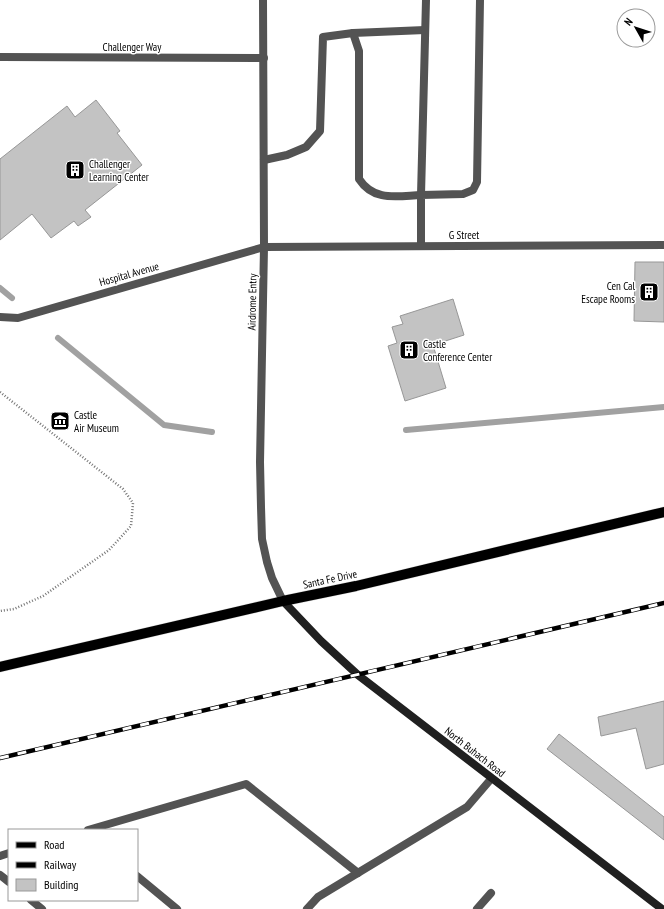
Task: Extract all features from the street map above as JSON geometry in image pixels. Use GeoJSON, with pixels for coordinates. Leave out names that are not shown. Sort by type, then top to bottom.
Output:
{"type":"FeatureCollection","features":[{"type":"Feature","properties":{"kind":"main road","name":"Santa Fe Drive"},"geometry":{"type":"LineString","coordinates":[[0,667],[283,601],[363,584],[664,512]]}},
{"type":"Feature","properties":{"kind":"main road","name":"North Buhach Road"},"geometry":{"type":"LineString","coordinates":[[283,601],[358,675],[491,779],[662,909]]}},
{"type":"Feature","properties":{"kind":"street","name":"Airdrome Entry"},"geometry":{"type":"LineString","coordinates":[[263,0],[264,247],[260,462],[262,539],[272,578],[283,601]]}},
{"type":"Feature","properties":{"kind":"street"},"geometry":{"type":"LineString","coordinates":[[421,246],[426,0]]}},
{"type":"Feature","properties":{"kind":"street"},"geometry":{"type":"LineString","coordinates":[[353,33],[359,51],[359,179],[364,187],[380,196],[463,194],[473,190],[477,182],[480,0]]}},
{"type":"Feature","properties":{"kind":"street"},"geometry":{"type":"LineString","coordinates":[[264,160],[287,155],[306,147],[320,131],[323,36],[353,33],[425,30]]}},
{"type":"Feature","properties":{"kind":"street","name":"Challenger Way"},"geometry":{"type":"LineString","coordinates":[[0,57],[264,58]]}},
{"type":"Feature","properties":{"kind":"street","name":"G Street"},"geometry":{"type":"LineString","coordinates":[[264,247],[664,245]]}},
{"type":"Feature","properties":{"kind":"street","name":"Hospital Avenue"},"geometry":{"type":"LineString","coordinates":[[0,317],[18,318],[264,247]]}},
{"type":"Feature","properties":{"kind":"street"},"geometry":{"type":"LineString","coordinates":[[307,909],[318,897],[467,807],[491,779]]}},
{"type":"Feature","properties":{"kind":"street"},"geometry":{"type":"LineString","coordinates":[[91,829],[246,784],[358,873]]}},
{"type":"Feature","properties":{"kind":"street"},"geometry":{"type":"LineString","coordinates":[[0,874],[8,881]]}},
{"type":"Feature","properties":{"kind":"street"},"geometry":{"type":"LineString","coordinates":[[138,877],[177,909]]}},
{"type":"Feature","properties":{"kind":"street"},"geometry":{"type":"LineString","coordinates":[[478,909],[491,892]]}},
{"type":"Feature","properties":{"kind":"street"},"geometry":{"type":"LineString","coordinates":[[32,901],[42,909]]}},
{"type":"Feature","properties":{"kind":"path"},"geometry":{"type":"LineString","coordinates":[[0,392],[123,490],[133,502],[131,526],[109,550],[43,596],[14,609],[0,611]]}},
{"type":"Feature","properties":{"kind":"building","name":"Challenger Learning Center"},"geometry":{"type":"Polygon","coordinates":[[[96,100],[120,131],[117,133],[142,165],[85,210],[91,217],[78,226],[74,221],[51,238],[32,214],[0,240],[0,159],[67,106],[75,117],[96,100]]]}},
{"type":"Feature","properties":{"kind":"building","name":"Cen Cal Escape Rooms"},"geometry":{"type":"Polygon","coordinates":[[[635,262],[664,262],[664,322],[634,321],[635,262]]]}},
{"type":"Feature","properties":{"kind":"building","name":"Castle Conference Center"},"geometry":{"type":"Polygon","coordinates":[[[453,299],[464,335],[433,345],[446,388],[405,401],[388,346],[397,343],[392,327],[403,324],[400,316],[453,299]]]}},
{"type":"Feature","properties":{"kind":"building"},"geometry":{"type":"Polygon","coordinates":[[[664,701],[664,764],[646,769],[636,728],[601,736],[598,717],[664,701]]]}},
{"type":"Feature","properties":{"kind":"building"},"geometry":{"type":"Polygon","coordinates":[[[559,734],[664,817],[664,840],[547,749],[559,734]]]}},
{"type":"Feature","properties":{"kind":"waterway"},"geometry":{"type":"LineString","coordinates":[[0,288],[12,298]]}},
{"type":"Feature","properties":{"kind":"waterway"},"geometry":{"type":"LineString","coordinates":[[58,338],[164,425],[212,432]]}},
{"type":"Feature","properties":{"kind":"waterway"},"geometry":{"type":"LineString","coordinates":[[406,430],[664,407]]}},
{"type":"Feature","properties":{"kind":"railway"},"geometry":{"type":"LineString","coordinates":[[0,758],[664,603]]}},
{"type":"Feature","properties":{"kind":"place","name":"Challenger Learning Center"},"geometry":{"type":"Point","coordinates":[75,170]}},
{"type":"Feature","properties":{"kind":"place","name":"Cen Cal Escape Rooms"},"geometry":{"type":"Point","coordinates":[649,292]}},
{"type":"Feature","properties":{"kind":"place","name":"Castle Conference Center"},"geometry":{"type":"Point","coordinates":[409,350]}},
{"type":"Feature","properties":{"kind":"place","name":"Castle Air Museum"},"geometry":{"type":"Point","coordinates":[60,421]}}]}
